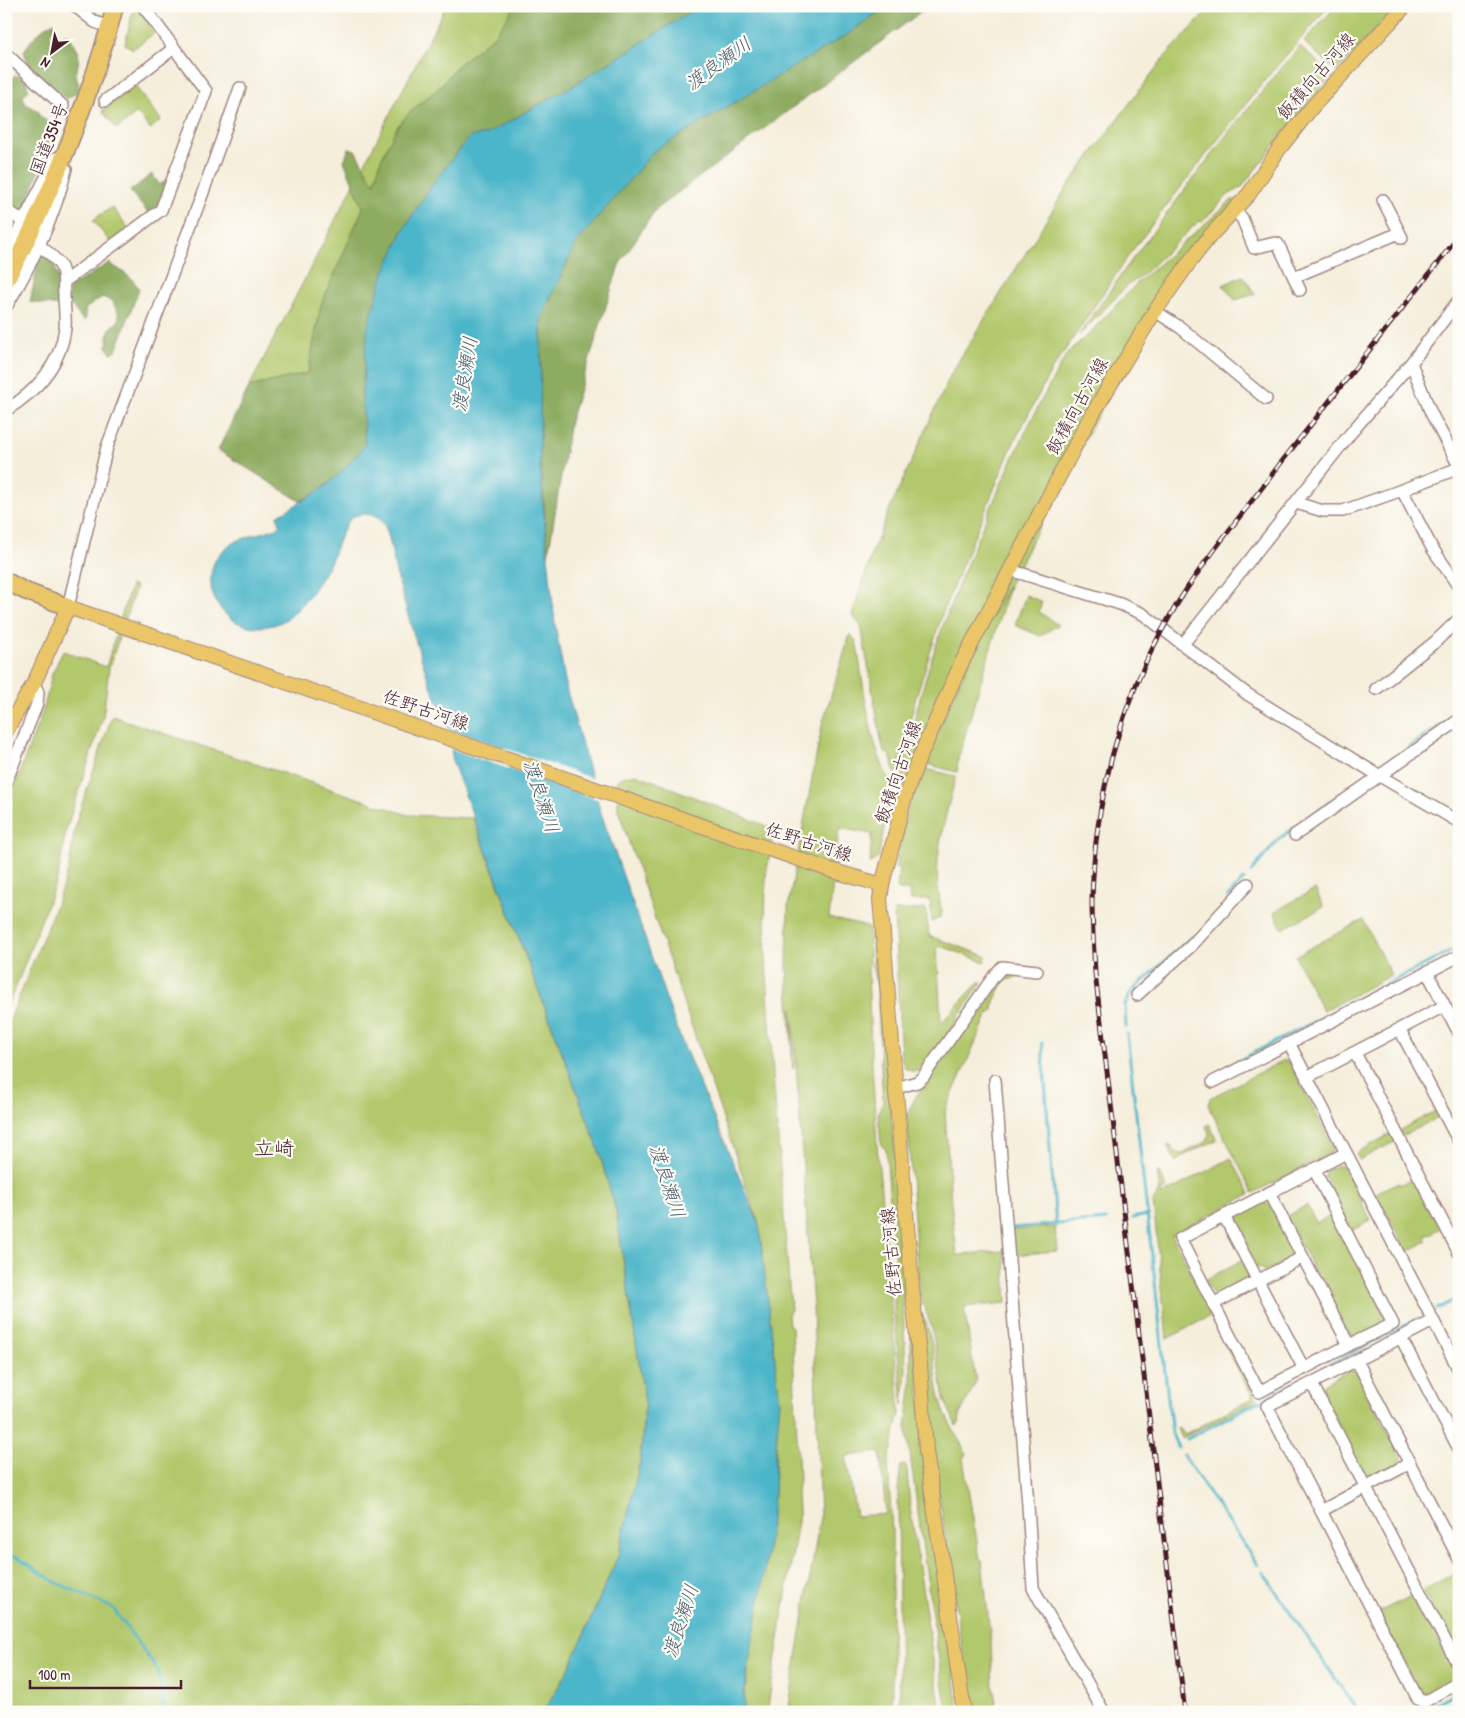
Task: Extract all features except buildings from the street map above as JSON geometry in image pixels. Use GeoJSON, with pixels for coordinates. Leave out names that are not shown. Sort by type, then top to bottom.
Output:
{"type":"FeatureCollection","features":[{"type":"Feature","properties":{"kind":"highway","name":"国道354号"},"geometry":{"type":"LineString","coordinates":[[6,280],[31,235],[50,190],[76,124],[115,6]]}},
{"type":"Feature","properties":{"kind":"highway"},"geometry":{"type":"LineString","coordinates":[[6,581],[24,591],[74,609]]}},
{"type":"Feature","properties":{"kind":"main road","name":"飯積向古河線"},"geometry":{"type":"LineString","coordinates":[[882,885],[905,797],[917,763],[961,664],[1086,423],[1155,311],[1200,248],[1248,194],[1283,144],[1313,106],[1405,6]]}},
{"type":"Feature","properties":{"kind":"main road"},"geometry":{"type":"LineString","coordinates":[[6,731],[74,609]]}},
{"type":"Feature","properties":{"kind":"main road","name":"佐野古河線"},"geometry":{"type":"LineString","coordinates":[[74,609],[820,867],[882,885],[880,899],[881,916],[926,1451],[964,1712]]}},
{"type":"Feature","properties":{"kind":"street"},"geometry":{"type":"LineString","coordinates":[[75,6],[95,22],[109,28]]}},
{"type":"Feature","properties":{"kind":"street"},"geometry":{"type":"LineString","coordinates":[[65,280],[161,210],[206,91],[143,6]]}},
{"type":"Feature","properties":{"kind":"street"},"geometry":{"type":"LineString","coordinates":[[104,101],[174,48]]}},
{"type":"Feature","properties":{"kind":"street"},"geometry":{"type":"LineString","coordinates":[[6,54],[63,106]]}},
{"type":"Feature","properties":{"kind":"street"},"geometry":{"type":"LineString","coordinates":[[74,609],[107,448],[240,88]]}},
{"type":"Feature","properties":{"kind":"street"},"geometry":{"type":"LineString","coordinates":[[1294,277],[1401,235],[1383,200]]}},
{"type":"Feature","properties":{"kind":"street"},"geometry":{"type":"LineString","coordinates":[[6,209],[61,267],[65,280],[63,292],[65,327],[56,359],[39,385],[27,396],[6,410]]}},
{"type":"Feature","properties":{"kind":"street"},"geometry":{"type":"LineString","coordinates":[[1234,211],[1242,218],[1254,248],[1274,243],[1278,244],[1300,290]]}},
{"type":"Feature","properties":{"kind":"street"},"geometry":{"type":"LineString","coordinates":[[6,255],[31,235]]}},
{"type":"Feature","properties":{"kind":"street"},"geometry":{"type":"LineString","coordinates":[[6,307],[31,235]]}},
{"type":"Feature","properties":{"kind":"street"},"geometry":{"type":"LineString","coordinates":[[1183,644],[1350,434],[1411,363],[1459,300]]}},
{"type":"Feature","properties":{"kind":"street"},"geometry":{"type":"LineString","coordinates":[[1155,311],[1181,328],[1266,399]]}},
{"type":"Feature","properties":{"kind":"street"},"geometry":{"type":"LineString","coordinates":[[1296,503],[1323,511],[1342,511],[1459,467],[1431,413],[1411,363]]}},
{"type":"Feature","properties":{"kind":"street"},"geometry":{"type":"LineString","coordinates":[[1402,490],[1432,548],[1459,587]]}},
{"type":"Feature","properties":{"kind":"street"},"geometry":{"type":"LineString","coordinates":[[1010,570],[1134,609],[1247,694],[1378,776],[1459,822]]}},
{"type":"Feature","properties":{"kind":"street"},"geometry":{"type":"LineString","coordinates":[[1376,689],[1435,642],[1459,619]]}},
{"type":"Feature","properties":{"kind":"street"},"geometry":{"type":"LineString","coordinates":[[6,782],[37,704],[38,692],[34,682]]}},
{"type":"Feature","properties":{"kind":"street"},"geometry":{"type":"LineString","coordinates":[[1295,835],[1459,720]]}},
{"type":"Feature","properties":{"kind":"street"},"geometry":{"type":"LineString","coordinates":[[1137,995],[1192,945],[1248,884]]}},
{"type":"Feature","properties":{"kind":"street"},"geometry":{"type":"LineString","coordinates":[[1213,1082],[1459,956]]}},
{"type":"Feature","properties":{"kind":"street"},"geometry":{"type":"LineString","coordinates":[[896,1088],[917,1082],[923,1077],[1002,967],[1037,971]]}},
{"type":"Feature","properties":{"kind":"street"},"geometry":{"type":"LineString","coordinates":[[1427,972],[1459,1033]]}},
{"type":"Feature","properties":{"kind":"street"},"geometry":{"type":"LineString","coordinates":[[1308,1077],[1444,1006]]}},
{"type":"Feature","properties":{"kind":"street"},"geometry":{"type":"LineString","coordinates":[[1400,1030],[1459,1142]]}},
{"type":"Feature","properties":{"kind":"street"},"geometry":{"type":"LineString","coordinates":[[1290,1043],[1459,1370]]}},
{"type":"Feature","properties":{"kind":"street"},"geometry":{"type":"LineString","coordinates":[[1355,1053],[1459,1253]]}},
{"type":"Feature","properties":{"kind":"street"},"geometry":{"type":"LineString","coordinates":[[996,1080],[1032,1588],[1104,1712]]}},
{"type":"Feature","properties":{"kind":"street"},"geometry":{"type":"LineString","coordinates":[[1314,1169],[1393,1324],[1259,1392],[1180,1239],[1269,1192],[1314,1169],[1346,1153]]}},
{"type":"Feature","properties":{"kind":"street"},"geometry":{"type":"LineString","coordinates":[[1269,1192],[1349,1345]]}},
{"type":"Feature","properties":{"kind":"street"},"geometry":{"type":"LineString","coordinates":[[1224,1216],[1304,1369]]}},
{"type":"Feature","properties":{"kind":"street"},"geometry":{"type":"LineString","coordinates":[[1213,1304],[1303,1257]]}},
{"type":"Feature","properties":{"kind":"street"},"geometry":{"type":"LineString","coordinates":[[1433,1321],[1267,1406],[1418,1699],[1424,1702],[1459,1682]]}},
{"type":"Feature","properties":{"kind":"street"},"geometry":{"type":"LineString","coordinates":[[1402,1338],[1459,1449]]}},
{"type":"Feature","properties":{"kind":"street"},"geometry":{"type":"LineString","coordinates":[[1357,1361],[1459,1559]]}},
{"type":"Feature","properties":{"kind":"street"},"geometry":{"type":"LineString","coordinates":[[1312,1384],[1459,1667]]}},
{"type":"Feature","properties":{"kind":"street"},"geometry":{"type":"LineString","coordinates":[[1321,1510],[1410,1463]]}},
{"type":"Feature","properties":{"kind":"green space"},"geometry":{"type":"Polygon","coordinates":[[[134,6],[140,6],[157,31],[133,49],[125,44],[134,6]]]}},
{"type":"Feature","properties":{"kind":"green space"},"geometry":{"type":"Polygon","coordinates":[[[446,6],[515,6],[494,36],[460,63],[437,90],[422,101],[382,157],[374,185],[321,305],[308,373],[249,387],[446,6]]]}},
{"type":"Feature","properties":{"kind":"green space"},"geometry":{"type":"Polygon","coordinates":[[[515,6],[700,6],[574,85],[487,134],[470,137],[436,179],[404,229],[384,272],[362,394],[365,445],[328,484],[300,501],[218,450],[249,387],[308,373],[321,305],[363,208],[344,161],[349,148],[355,150],[374,184],[382,157],[397,127],[410,112],[437,90],[460,63],[494,36],[515,6]]]}},
{"type":"Feature","properties":{"kind":"green space"},"geometry":{"type":"Polygon","coordinates":[[[886,6],[929,6],[656,209],[619,265],[570,421],[548,556],[540,458],[541,318],[576,243],[654,151],[848,34],[886,6]]]}},
{"type":"Feature","properties":{"kind":"green space"},"geometry":{"type":"Polygon","coordinates":[[[1212,6],[1329,6],[1265,80],[1129,255],[1051,371],[1013,444],[945,606],[915,700],[897,774],[895,773],[890,755],[884,751],[882,745],[861,626],[852,615],[872,553],[888,513],[951,374],[1067,187],[1162,60],[1212,6]]]}},
{"type":"Feature","properties":{"kind":"green space"},"geometry":{"type":"Polygon","coordinates":[[[1336,6],[1396,6],[1337,72],[1304,42],[1336,6]]]}},
{"type":"Feature","properties":{"kind":"green space"},"geometry":{"type":"Polygon","coordinates":[[[55,22],[50,34],[52,46],[60,43],[64,35],[69,35],[78,51],[79,58],[76,76],[79,85],[76,93],[67,99],[32,72],[24,51],[41,30],[55,22]]]}},
{"type":"Feature","properties":{"kind":"green space"},"geometry":{"type":"Polygon","coordinates":[[[1300,46],[1333,76],[1303,109],[1241,188],[1228,195],[1202,222],[1199,221],[1138,279],[1130,283],[1079,335],[1133,258],[1231,129],[1300,46]]]}},
{"type":"Feature","properties":{"kind":"green space"},"geometry":{"type":"Polygon","coordinates":[[[15,75],[25,79],[29,90],[23,95],[25,104],[39,111],[39,115],[55,128],[23,214],[6,203],[6,85],[15,75]]]}},
{"type":"Feature","properties":{"kind":"green space"},"geometry":{"type":"Polygon","coordinates":[[[135,86],[161,120],[150,129],[137,113],[117,129],[102,111],[135,86]]]}},
{"type":"Feature","properties":{"kind":"green space"},"geometry":{"type":"Polygon","coordinates":[[[152,174],[160,185],[171,176],[158,206],[148,213],[130,191],[152,174]]]}},
{"type":"Feature","properties":{"kind":"green space"},"geometry":{"type":"Polygon","coordinates":[[[1232,200],[1236,200],[1164,289],[904,785],[903,768],[922,689],[956,590],[1007,471],[1065,357],[1135,285],[1232,200]]]}},
{"type":"Feature","properties":{"kind":"green space"},"geometry":{"type":"Polygon","coordinates":[[[112,207],[129,229],[110,242],[93,220],[112,207]]]}},
{"type":"Feature","properties":{"kind":"green space"},"geometry":{"type":"Polygon","coordinates":[[[40,253],[51,259],[59,279],[60,306],[30,302],[40,253]]]}},
{"type":"Feature","properties":{"kind":"green space"},"geometry":{"type":"Polygon","coordinates":[[[109,263],[130,277],[139,289],[116,351],[111,353],[107,348],[109,330],[119,320],[119,314],[112,301],[102,297],[85,309],[86,319],[83,321],[68,300],[70,287],[109,263]]]}},
{"type":"Feature","properties":{"kind":"green space"},"geometry":{"type":"Polygon","coordinates":[[[1243,276],[1255,294],[1235,300],[1223,285],[1243,276]]]}},
{"type":"Feature","properties":{"kind":"green space"},"geometry":{"type":"Polygon","coordinates":[[[131,585],[136,587],[109,668],[103,717],[66,830],[58,876],[6,1009],[6,808],[44,708],[52,674],[63,651],[106,667],[131,585]]]}},
{"type":"Feature","properties":{"kind":"green space"},"geometry":{"type":"Polygon","coordinates":[[[1009,586],[958,759],[957,772],[923,763],[978,642],[1009,586]]]}},
{"type":"Feature","properties":{"kind":"green space"},"geometry":{"type":"Polygon","coordinates":[[[1026,595],[1042,602],[1039,612],[1058,625],[1040,636],[1015,625],[1026,595]]]}},
{"type":"Feature","properties":{"kind":"green space"},"geometry":{"type":"Polygon","coordinates":[[[850,634],[856,641],[868,716],[878,753],[893,787],[878,858],[870,863],[872,834],[839,828],[829,918],[868,927],[870,936],[868,970],[871,1050],[877,1144],[900,1413],[888,1464],[892,1532],[892,1712],[788,1712],[820,1517],[813,1306],[792,1008],[793,1069],[787,966],[788,907],[822,725],[850,634]],[[880,1452],[846,1456],[856,1516],[886,1514],[880,1452]]]}},
{"type":"Feature","properties":{"kind":"green space"},"geometry":{"type":"Polygon","coordinates":[[[112,716],[408,815],[473,818],[597,1145],[616,1211],[645,1402],[640,1462],[618,1556],[568,1671],[543,1712],[6,1712],[6,1029],[69,868],[78,816],[112,716]]]}},
{"type":"Feature","properties":{"kind":"green space"},"geometry":{"type":"Polygon","coordinates":[[[921,768],[956,776],[943,827],[938,860],[937,877],[942,912],[941,917],[932,922],[930,900],[910,900],[909,890],[897,890],[899,869],[895,868],[907,812],[921,768]]]}},
{"type":"Feature","properties":{"kind":"green space"},"geometry":{"type":"Polygon","coordinates":[[[636,774],[774,829],[766,876],[765,940],[791,1310],[788,1314],[789,1325],[792,1327],[799,1480],[797,1490],[798,1521],[767,1712],[744,1712],[743,1704],[774,1493],[777,1433],[759,1224],[618,810],[618,780],[625,776],[636,774]]]}},
{"type":"Feature","properties":{"kind":"green space"},"geometry":{"type":"Polygon","coordinates":[[[1315,889],[1324,907],[1282,929],[1274,912],[1315,889]]]}},
{"type":"Feature","properties":{"kind":"green space"},"geometry":{"type":"Polygon","coordinates":[[[926,909],[929,936],[986,956],[985,962],[941,946],[937,948],[941,1023],[979,982],[982,982],[925,1068],[914,1072],[905,1068],[901,1058],[894,911],[926,909]]]}},
{"type":"Feature","properties":{"kind":"green space"},"geometry":{"type":"Polygon","coordinates":[[[1363,920],[1391,975],[1323,1011],[1295,956],[1363,920]]]}},
{"type":"Feature","properties":{"kind":"green space"},"geometry":{"type":"Polygon","coordinates":[[[874,939],[905,1278],[903,1308],[906,1369],[903,1405],[894,1311],[895,1263],[886,1150],[881,1145],[878,1112],[883,1104],[877,987],[872,967],[874,939]]]}},
{"type":"Feature","properties":{"kind":"green space"},"geometry":{"type":"Polygon","coordinates":[[[1008,974],[1017,978],[1005,980],[994,1001],[993,1011],[987,1016],[945,1111],[951,1202],[957,1255],[1002,1251],[1004,1249],[1007,1303],[964,1307],[976,1382],[960,1414],[959,1424],[956,1426],[944,1398],[932,1328],[919,1293],[907,1115],[914,1100],[999,978],[1008,974]]]}},
{"type":"Feature","properties":{"kind":"green space"},"geometry":{"type":"Polygon","coordinates":[[[1284,1060],[1290,1063],[1333,1146],[1331,1153],[1253,1193],[1208,1105],[1210,1098],[1284,1060]]]}},
{"type":"Feature","properties":{"kind":"green space"},"geometry":{"type":"Polygon","coordinates":[[[1437,1110],[1440,1116],[1403,1136],[1400,1130],[1437,1110]]]}},
{"type":"Feature","properties":{"kind":"green space"},"geometry":{"type":"Polygon","coordinates":[[[1209,1124],[1217,1140],[1183,1156],[1176,1162],[1167,1146],[1170,1145],[1175,1152],[1182,1154],[1206,1142],[1209,1133],[1206,1126],[1209,1124]]]}},
{"type":"Feature","properties":{"kind":"green space"},"geometry":{"type":"Polygon","coordinates":[[[1392,1133],[1396,1141],[1359,1160],[1356,1153],[1392,1133]]]}},
{"type":"Feature","properties":{"kind":"green space"},"geometry":{"type":"Polygon","coordinates":[[[1231,1158],[1250,1194],[1172,1235],[1258,1400],[1182,1438],[1177,1427],[1185,1434],[1253,1398],[1210,1316],[1167,1339],[1153,1201],[1160,1191],[1157,1172],[1161,1174],[1166,1188],[1161,1193],[1162,1195],[1231,1158]]]}},
{"type":"Feature","properties":{"kind":"green space"},"geometry":{"type":"Polygon","coordinates":[[[1337,1165],[1344,1167],[1371,1220],[1351,1231],[1325,1178],[1326,1171],[1337,1165]]]}},
{"type":"Feature","properties":{"kind":"green space"},"geometry":{"type":"Polygon","coordinates":[[[1415,1178],[1441,1228],[1425,1237],[1427,1241],[1407,1252],[1376,1193],[1398,1182],[1400,1185],[1415,1178]]]}},
{"type":"Feature","properties":{"kind":"green space"},"geometry":{"type":"Polygon","coordinates":[[[1264,1203],[1271,1205],[1294,1250],[1292,1258],[1266,1271],[1256,1267],[1234,1225],[1237,1217],[1264,1203]]]}},
{"type":"Feature","properties":{"kind":"green space"},"geometry":{"type":"Polygon","coordinates":[[[1307,1205],[1316,1223],[1333,1214],[1386,1316],[1383,1324],[1357,1337],[1347,1333],[1286,1217],[1307,1205]]]}},
{"type":"Feature","properties":{"kind":"green space"},"geometry":{"type":"Polygon","coordinates":[[[1055,1227],[1057,1251],[1012,1255],[1010,1230],[1055,1227]]]}},
{"type":"Feature","properties":{"kind":"green space"},"geometry":{"type":"Polygon","coordinates":[[[1242,1260],[1249,1273],[1247,1282],[1219,1296],[1213,1294],[1205,1280],[1242,1260]]]}},
{"type":"Feature","properties":{"kind":"green space"},"geometry":{"type":"Polygon","coordinates":[[[921,1314],[926,1322],[932,1343],[943,1408],[966,1453],[963,1459],[980,1559],[982,1560],[991,1643],[993,1686],[998,1712],[971,1712],[931,1439],[930,1401],[921,1314]]]}},
{"type":"Feature","properties":{"kind":"green space"},"geometry":{"type":"Polygon","coordinates":[[[911,1319],[959,1712],[947,1712],[906,1425],[911,1391],[911,1319]]]}},
{"type":"Feature","properties":{"kind":"green space"},"geometry":{"type":"Polygon","coordinates":[[[1350,1370],[1357,1372],[1401,1457],[1399,1465],[1372,1478],[1366,1476],[1320,1391],[1323,1384],[1350,1370]]]}},
{"type":"Feature","properties":{"kind":"green space"},"geometry":{"type":"Polygon","coordinates":[[[901,1465],[906,1466],[907,1470],[910,1507],[941,1712],[900,1712],[898,1489],[901,1465]]]}},
{"type":"Feature","properties":{"kind":"green space"},"geometry":{"type":"Polygon","coordinates":[[[1459,1571],[1459,1659],[1423,1590],[1459,1571]]]}},
{"type":"Feature","properties":{"kind":"green space"},"geometry":{"type":"Polygon","coordinates":[[[1415,1594],[1456,1674],[1454,1681],[1426,1695],[1419,1692],[1377,1613],[1415,1594]]]}},
{"type":"Feature","properties":{"kind":"water","name":"渡良瀬川"},"geometry":{"type":"Polygon","coordinates":[[[700,6],[886,6],[848,34],[654,151],[576,243],[541,318],[540,458],[544,516],[555,624],[567,691],[601,813],[678,1032],[759,1224],[780,1402],[774,1493],[765,1571],[744,1692],[744,1712],[543,1712],[568,1671],[618,1556],[640,1462],[645,1402],[616,1211],[597,1145],[453,763],[446,717],[439,705],[422,661],[399,585],[388,535],[383,522],[377,517],[365,514],[352,517],[344,528],[330,563],[318,584],[298,609],[280,623],[265,627],[249,626],[227,616],[218,605],[212,592],[211,574],[219,554],[226,547],[234,542],[281,526],[277,516],[318,492],[347,466],[365,445],[362,394],[368,326],[384,272],[404,229],[436,179],[470,137],[487,134],[574,85],[700,6]]]}},
{"type":"Feature","properties":{"kind":"pier"},"geometry":{"type":"Polygon","coordinates":[[[446,728],[594,779],[600,800],[448,748],[446,728]]]}},
{"type":"Feature","properties":{"kind":"waterway"},"geometry":{"type":"LineString","coordinates":[[1379,769],[1459,712]]}},
{"type":"Feature","properties":{"kind":"waterway"},"geometry":{"type":"LineString","coordinates":[[1251,872],[1280,838],[1364,778]]}},
{"type":"Feature","properties":{"kind":"waterway"},"geometry":{"type":"LineString","coordinates":[[1228,897],[1244,879]]}},
{"type":"Feature","properties":{"kind":"waterway"},"geometry":{"type":"LineString","coordinates":[[1126,1027],[1125,1005],[1132,991],[1192,937]]}},
{"type":"Feature","properties":{"kind":"waterway"},"geometry":{"type":"LineString","coordinates":[[1228,1066],[1459,947]]}},
{"type":"Feature","properties":{"kind":"waterway"},"geometry":{"type":"LineString","coordinates":[[1127,1034],[1172,1434],[1178,1448]]}},
{"type":"Feature","properties":{"kind":"waterway"},"geometry":{"type":"LineString","coordinates":[[1042,1043],[1056,1225]]}},
{"type":"Feature","properties":{"kind":"waterway"},"geometry":{"type":"LineString","coordinates":[[1133,1218],[1147,1215]]}},
{"type":"Feature","properties":{"kind":"waterway"},"geometry":{"type":"LineString","coordinates":[[1010,1228],[1106,1220]]}},
{"type":"Feature","properties":{"kind":"waterway"},"geometry":{"type":"LineString","coordinates":[[1437,1309],[1459,1298]]}},
{"type":"Feature","properties":{"kind":"waterway"},"geometry":{"type":"LineString","coordinates":[[1187,1439],[1419,1318]]}},
{"type":"Feature","properties":{"kind":"waterway"},"geometry":{"type":"LineString","coordinates":[[1183,1455],[1258,1565]]}},
{"type":"Feature","properties":{"kind":"waterway"},"geometry":{"type":"LineString","coordinates":[[6,1556],[16,1556],[55,1582],[113,1608],[158,1671],[165,1712]]}},
{"type":"Feature","properties":{"kind":"waterway"},"geometry":{"type":"LineString","coordinates":[[1263,1572],[1358,1712]]}},
{"type":"Feature","properties":{"kind":"waterway"},"geometry":{"type":"LineString","coordinates":[[1419,1712],[1459,1691]]}},
{"type":"Feature","properties":{"kind":"railway"},"geometry":{"type":"LineString","coordinates":[[1185,1712],[1095,973],[1092,901],[1098,826],[1104,790],[1113,753],[1137,683],[1152,649],[1182,596],[1209,557],[1280,464],[1459,236]]}},
{"type":"Feature","properties":{"kind":"district","name":"立崎"},"geometry":{"type":"Point","coordinates":[274,1148]}}]}
